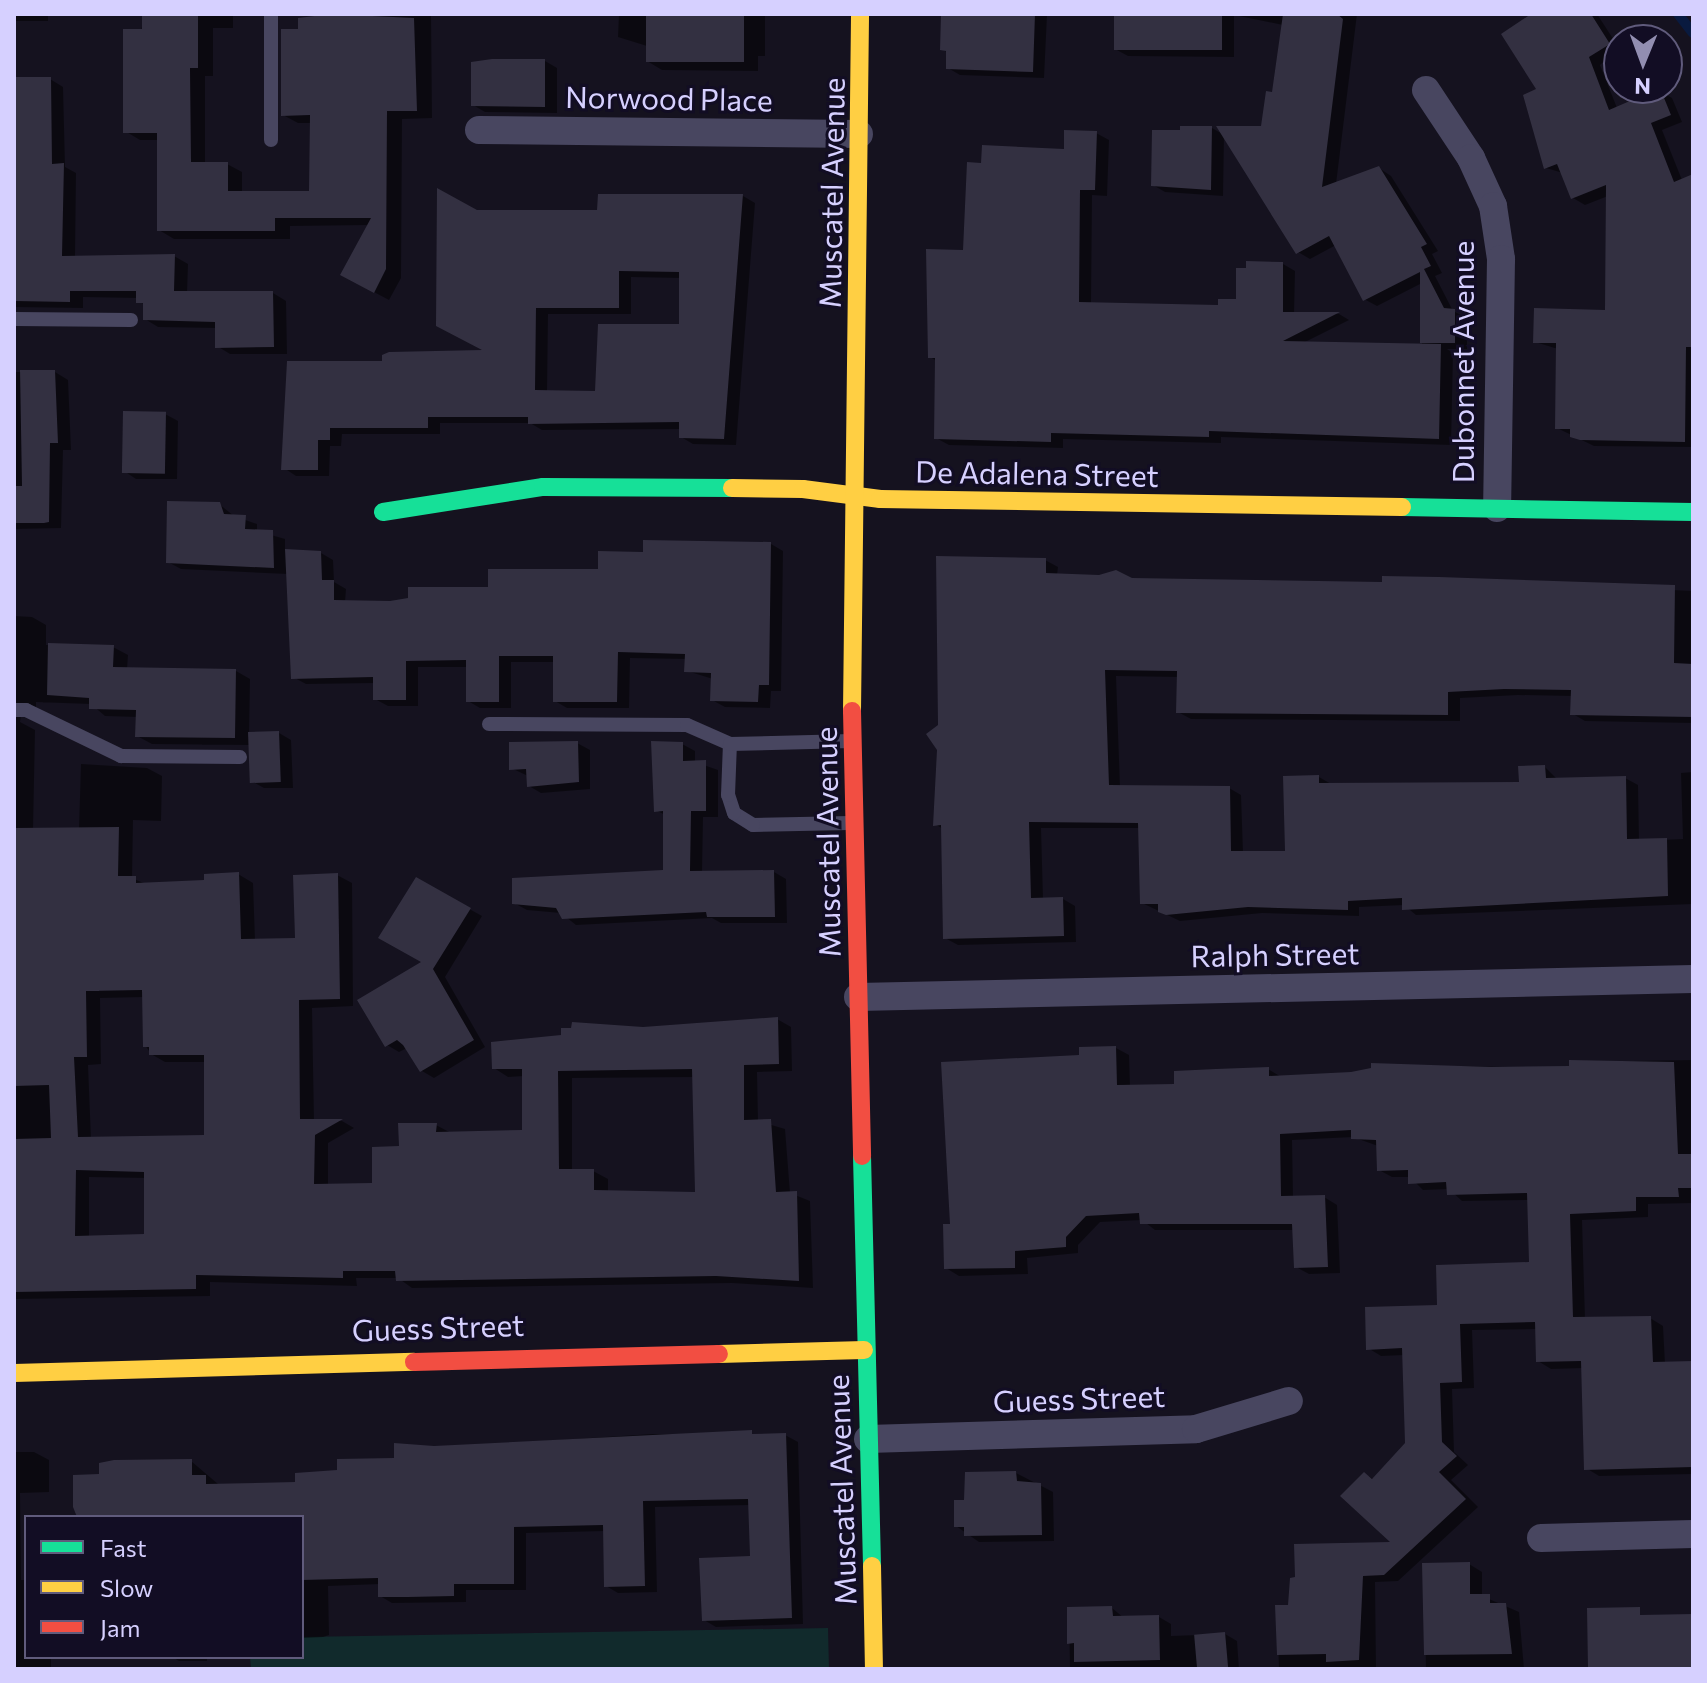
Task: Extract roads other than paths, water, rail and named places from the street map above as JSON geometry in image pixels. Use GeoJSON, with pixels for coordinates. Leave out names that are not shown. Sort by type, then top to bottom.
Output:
{"type":"FeatureCollection","features":[{"type":"Feature","properties":{"kind":"street","name":"Muscatel Avenue"},"geometry":{"type":"LineString","coordinates":[[860,14],[852,741],[864,1350],[874,1669]]}},
{"type":"Feature","properties":{"kind":"street","name":"Dubonnet Avenue"},"geometry":{"type":"LineString","coordinates":[[1426,90],[1471,158],[1493,206],[1501,259],[1497,508]]}},
{"type":"Feature","properties":{"kind":"street","name":"Norwood Place"},"geometry":{"type":"LineString","coordinates":[[479,130],[859,134]]}},
{"type":"Feature","properties":{"kind":"street","name":"De Adalena Street"},"geometry":{"type":"LineString","coordinates":[[383,512],[543,487],[803,489],[855,495],[1693,512]]}},
{"type":"Feature","properties":{"kind":"street","name":"Ralph Street"},"geometry":{"type":"LineString","coordinates":[[858,997],[1693,979]]}},
{"type":"Feature","properties":{"kind":"street","name":"Guess Street"},"geometry":{"type":"LineString","coordinates":[[14,1373],[864,1350]]}},
{"type":"Feature","properties":{"kind":"street","name":"Guess Street"},"geometry":{"type":"LineString","coordinates":[[868,1439],[1196,1429],[1289,1401]]}},
{"type":"Feature","properties":{"kind":"street"},"geometry":{"type":"LineString","coordinates":[[1541,1538],[1693,1534]]}},
{"type":"Feature","properties":{"kind":"lane"},"geometry":{"type":"LineString","coordinates":[[271,14],[271,140]]}},
{"type":"Feature","properties":{"kind":"lane"},"geometry":{"type":"LineString","coordinates":[[14,319],[131,320]]}},
{"type":"Feature","properties":{"kind":"lane"},"geometry":{"type":"LineString","coordinates":[[14,710],[26,710],[121,756],[240,757]]}},
{"type":"Feature","properties":{"kind":"lane"},"geometry":{"type":"LineString","coordinates":[[489,724],[687,725],[730,744],[852,741]]}},
{"type":"Feature","properties":{"kind":"lane"},"geometry":{"type":"LineString","coordinates":[[730,744],[728,795],[734,813],[753,825],[779,829],[854,823]]}},
{"type":"Feature","properties":{"kind":"waterway"},"geometry":{"type":"LineString","coordinates":[[1678,14],[1693,33]]}}]}
